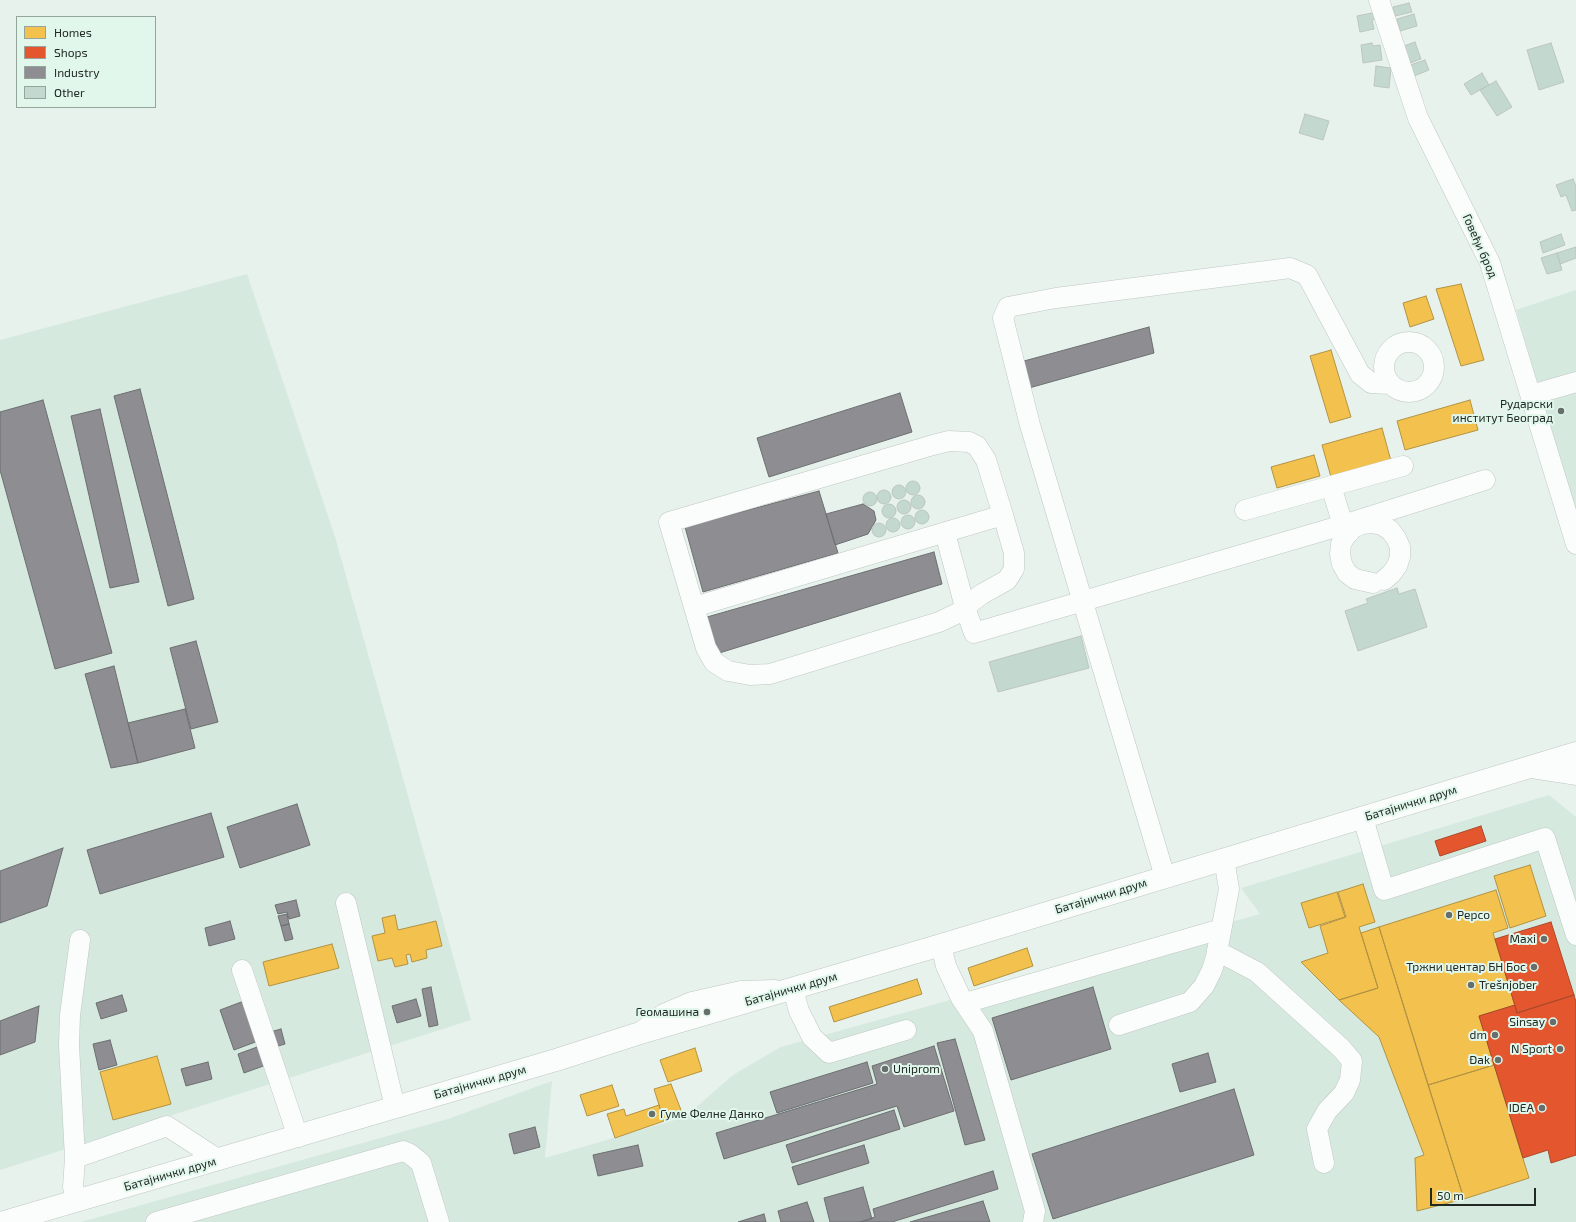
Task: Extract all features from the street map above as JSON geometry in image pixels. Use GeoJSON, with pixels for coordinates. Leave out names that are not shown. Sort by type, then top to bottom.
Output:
{"type":"FeatureCollection","features":[{"type":"Feature","properties":{"kind":"main road","name":"Батајнички друм"},"geometry":{"type":"LineString","coordinates":[[4,1222],[298,1137],[1576,753]]}},
{"type":"Feature","properties":{"kind":"main road"},"geometry":{"type":"LineString","coordinates":[[1529,768],[1548,768],[1576,774]]}},
{"type":"Feature","properties":{"kind":"street","name":"Говеђи брод"},"geometry":{"type":"LineString","coordinates":[[1380,0],[1418,118],[1490,263],[1532,395],[1576,544]]}},
{"type":"Feature","properties":{"kind":"street"},"geometry":{"type":"LineString","coordinates":[[1166,877],[1026,410],[1003,318],[1008,307],[1056,298],[1290,268],[1306,275],[1310,280],[1360,374],[1371,383],[1390,384]]}},
{"type":"Feature","properties":{"kind":"street"},"geometry":{"type":"LineString","coordinates":[[1532,395],[1576,382]]}},
{"type":"Feature","properties":{"kind":"street"},"geometry":{"type":"LineString","coordinates":[[959,440],[969,442],[981,452],[1003,514],[1014,553],[1014,569],[1007,580],[982,594],[951,617],[770,674],[750,675],[728,671],[714,662],[706,648],[669,522],[933,445],[959,440]]}},
{"type":"Feature","properties":{"kind":"street"},"geometry":{"type":"LineString","coordinates":[[1245,510],[1403,466]]}},
{"type":"Feature","properties":{"kind":"street"},"geometry":{"type":"LineString","coordinates":[[1346,529],[1485,480]]}},
{"type":"Feature","properties":{"kind":"street"},"geometry":{"type":"LineString","coordinates":[[945,533],[965,607],[974,633],[1346,529],[1362,524],[1372,523],[1382,525],[1390,530],[1400,547],[1400,557],[1397,566],[1391,574],[1378,582],[1355,579],[1347,572],[1342,564],[1340,554],[1341,544],[1346,529],[1331,486]]}},
{"type":"Feature","properties":{"kind":"street"},"geometry":{"type":"LineString","coordinates":[[694,607],[945,533],[1003,514]]}},
{"type":"Feature","properties":{"kind":"street"},"geometry":{"type":"LineString","coordinates":[[1363,818],[1384,890],[1545,838],[1576,935]]}},
{"type":"Feature","properties":{"kind":"street"},"geometry":{"type":"LineString","coordinates":[[1119,1025],[1190,1002],[1204,986],[1212,970],[1230,889],[1224,859]]}},
{"type":"Feature","properties":{"kind":"street"},"geometry":{"type":"LineString","coordinates":[[346,904],[395,1107]]}},
{"type":"Feature","properties":{"kind":"street"},"geometry":{"type":"LineString","coordinates":[[965,1003],[1221,929]]}},
{"type":"Feature","properties":{"kind":"street"},"geometry":{"type":"LineString","coordinates":[[77,1200],[73,1187],[75,1158],[69,1045],[70,1015],[80,940]]}},
{"type":"Feature","properties":{"kind":"street"},"geometry":{"type":"LineString","coordinates":[[941,945],[946,966],[965,1003],[983,1031],[1035,1211],[1033,1222]]}},
{"type":"Feature","properties":{"kind":"street"},"geometry":{"type":"LineString","coordinates":[[1217,951],[1257,972],[1341,1048],[1352,1061],[1350,1080],[1344,1092],[1328,1111],[1317,1129],[1324,1163]]}},
{"type":"Feature","properties":{"kind":"street"},"geometry":{"type":"LineString","coordinates":[[242,970],[298,1137]]}},
{"type":"Feature","properties":{"kind":"street"},"geometry":{"type":"LineString","coordinates":[[791,989],[799,1011],[812,1037],[829,1053],[906,1030]]}},
{"type":"Feature","properties":{"kind":"street"},"geometry":{"type":"LineString","coordinates":[[75,1158],[167,1126],[219,1160]]}},
{"type":"Feature","properties":{"kind":"street"},"geometry":{"type":"LineString","coordinates":[[156,1222],[403,1151],[410,1154],[420,1163],[439,1222]]}},
{"type":"Feature","properties":{"kind":"shaded area"},"geometry":{"type":"Polygon","coordinates":[[[247,274],[335,537],[471,1020],[0,1170],[0,340],[247,274]]]}},
{"type":"Feature","properties":{"kind":"shaded area","name":"Рударски институт Београд"},"geometry":{"type":"Polygon","coordinates":[[[1576,290],[1576,516],[1516,310],[1576,290]]]}},
{"type":"Feature","properties":{"kind":"shaded area"},"geometry":{"type":"Polygon","coordinates":[[[1549,795],[1576,817],[1576,1222],[81,1222],[448,1119],[552,1081],[545,1158],[685,1117],[733,1075],[781,1047],[1260,914],[1241,888],[1549,795]]]}},
{"type":"Feature","properties":{"kind":"building: Homes"},"geometry":{"type":"Polygon","coordinates":[[[1461,284],[1484,360],[1461,366],[1436,289],[1461,284]]]}},
{"type":"Feature","properties":{"kind":"building: Homes"},"geometry":{"type":"Polygon","coordinates":[[[1426,296],[1434,319],[1410,327],[1403,303],[1426,296]]]}},
{"type":"Feature","properties":{"kind":"building: Homes"},"geometry":{"type":"Polygon","coordinates":[[[1331,350],[1351,417],[1330,423],[1310,356],[1331,350]]]}},
{"type":"Feature","properties":{"kind":"building: Homes"},"geometry":{"type":"Polygon","coordinates":[[[1470,400],[1478,430],[1405,450],[1397,421],[1470,400]]]}},
{"type":"Feature","properties":{"kind":"building: Homes"},"geometry":{"type":"Polygon","coordinates":[[[1382,428],[1391,461],[1331,477],[1322,445],[1382,428]]]}},
{"type":"Feature","properties":{"kind":"building: Homes"},"geometry":{"type":"Polygon","coordinates":[[[1314,455],[1320,476],[1277,488],[1271,467],[1314,455]]]}},
{"type":"Feature","properties":{"kind":"building: Homes"},"geometry":{"type":"Polygon","coordinates":[[[1530,865],[1546,916],[1510,928],[1494,876],[1530,865]]]}},
{"type":"Feature","properties":{"kind":"building: Homes"},"geometry":{"type":"Polygon","coordinates":[[[1363,884],[1375,922],[1359,927],[1378,988],[1339,1000],[1301,962],[1328,953],[1320,926],[1346,917],[1338,892],[1363,884]]]}},
{"type":"Feature","properties":{"kind":"building: Homes"},"geometry":{"type":"Polygon","coordinates":[[[1496,890],[1508,928],[1493,933],[1515,1005],[1479,1016],[1494,1065],[1428,1085],[1379,927],[1496,890]]]}},
{"type":"Feature","properties":{"kind":"building: Homes"},"geometry":{"type":"Polygon","coordinates":[[[1337,892],[1345,917],[1309,928],[1301,903],[1337,892]]]}},
{"type":"Feature","properties":{"kind":"building: Homes"},"geometry":{"type":"Polygon","coordinates":[[[395,915],[398,930],[436,921],[442,946],[426,950],[427,958],[412,962],[410,954],[406,955],[408,964],[395,967],[392,958],[378,961],[372,936],[385,933],[382,918],[395,915]]]}},
{"type":"Feature","properties":{"kind":"building: Homes"},"geometry":{"type":"Polygon","coordinates":[[[1379,927],[1464,1199],[1417,1211],[1415,1158],[1424,1155],[1379,1037],[1339,1000],[1378,988],[1361,933],[1379,927]]]}},
{"type":"Feature","properties":{"kind":"building: Homes"},"geometry":{"type":"Polygon","coordinates":[[[332,944],[339,968],[269,986],[263,962],[332,944]]]}},
{"type":"Feature","properties":{"kind":"building: Homes"},"geometry":{"type":"Polygon","coordinates":[[[1027,948],[1033,966],[974,986],[968,968],[1027,948]]]}},
{"type":"Feature","properties":{"kind":"building: Homes"},"geometry":{"type":"Polygon","coordinates":[[[917,979],[922,994],[834,1022],[829,1007],[917,979]]]}},
{"type":"Feature","properties":{"kind":"building: Homes"},"geometry":{"type":"Polygon","coordinates":[[[695,1048],[702,1071],[668,1082],[660,1060],[695,1048]]]}},
{"type":"Feature","properties":{"kind":"building: Homes"},"geometry":{"type":"Polygon","coordinates":[[[157,1056],[171,1104],[113,1120],[100,1072],[157,1056]]]}},
{"type":"Feature","properties":{"kind":"building: Homes"},"geometry":{"type":"Polygon","coordinates":[[[1494,1065],[1529,1178],[1464,1199],[1428,1085],[1494,1065]]]}},
{"type":"Feature","properties":{"kind":"building: Homes"},"geometry":{"type":"Polygon","coordinates":[[[671,1084],[681,1110],[664,1121],[654,1089],[671,1084]]]}},
{"type":"Feature","properties":{"kind":"building: Homes"},"geometry":{"type":"Polygon","coordinates":[[[612,1085],[619,1106],[587,1116],[580,1095],[612,1085]]]}},
{"type":"Feature","properties":{"kind":"building: Homes"},"geometry":{"type":"Polygon","coordinates":[[[659,1105],[664,1121],[615,1138],[607,1114],[624,1109],[626,1116],[659,1105]]]}},
{"type":"Feature","properties":{"kind":"building: Shops"},"geometry":{"type":"Polygon","coordinates":[[[1481,826],[1486,841],[1440,856],[1435,841],[1481,826]]]}},
{"type":"Feature","properties":{"kind":"building: Shops","name":"Тржни центар БН Бос"},"geometry":{"type":"Polygon","coordinates":[[[1551,922],[1574,995],[1517,1013],[1495,939],[1551,922]]]}},
{"type":"Feature","properties":{"kind":"building: Shops","name":"IDEA"},"geometry":{"type":"Polygon","coordinates":[[[1574,995],[1576,1002],[1576,1155],[1551,1163],[1548,1150],[1523,1158],[1479,1016],[1515,1005],[1517,1013],[1574,995]]]}},
{"type":"Feature","properties":{"kind":"building: Industry"},"geometry":{"type":"Polygon","coordinates":[[[1149,327],[1154,353],[1029,388],[1024,361],[1149,327]]]}},
{"type":"Feature","properties":{"kind":"building: Industry"},"geometry":{"type":"Polygon","coordinates":[[[140,389],[194,599],[168,606],[114,396],[140,389]]]}},
{"type":"Feature","properties":{"kind":"building: Industry"},"geometry":{"type":"Polygon","coordinates":[[[900,393],[912,432],[769,477],[757,438],[900,393]]]}},
{"type":"Feature","properties":{"kind":"building: Industry"},"geometry":{"type":"Polygon","coordinates":[[[43,400],[112,653],[55,669],[0,470],[0,412],[43,400]]]}},
{"type":"Feature","properties":{"kind":"building: Industry"},"geometry":{"type":"Polygon","coordinates":[[[100,409],[139,582],[110,588],[71,416],[100,409]]]}},
{"type":"Feature","properties":{"kind":"building: Industry"},"geometry":{"type":"Polygon","coordinates":[[[819,491],[838,553],[703,592],[685,527],[819,491]]]}},
{"type":"Feature","properties":{"kind":"building: Industry"},"geometry":{"type":"Polygon","coordinates":[[[863,504],[874,511],[876,520],[868,534],[835,545],[826,514],[863,504]]]}},
{"type":"Feature","properties":{"kind":"building: Industry"},"geometry":{"type":"Polygon","coordinates":[[[934,552],[942,584],[716,654],[707,617],[934,552]]]}},
{"type":"Feature","properties":{"kind":"building: Industry"},"geometry":{"type":"Polygon","coordinates":[[[196,641],[218,722],[191,729],[170,648],[196,641]]]}},
{"type":"Feature","properties":{"kind":"building: Industry"},"geometry":{"type":"Polygon","coordinates":[[[114,666],[138,763],[111,768],[85,674],[114,666]]]}},
{"type":"Feature","properties":{"kind":"building: Industry"},"geometry":{"type":"Polygon","coordinates":[[[185,709],[195,748],[138,763],[128,723],[185,709]]]}},
{"type":"Feature","properties":{"kind":"building: Industry"},"geometry":{"type":"Polygon","coordinates":[[[297,804],[310,845],[240,868],[227,827],[297,804]]]}},
{"type":"Feature","properties":{"kind":"building: Industry"},"geometry":{"type":"Polygon","coordinates":[[[211,813],[224,857],[100,894],[87,850],[211,813]]]}},
{"type":"Feature","properties":{"kind":"building: Industry"},"geometry":{"type":"Polygon","coordinates":[[[63,848],[47,906],[0,923],[0,871],[63,848]]]}},
{"type":"Feature","properties":{"kind":"building: Industry"},"geometry":{"type":"Polygon","coordinates":[[[296,900],[300,916],[289,919],[287,912],[278,914],[275,905],[296,900]]]}},
{"type":"Feature","properties":{"kind":"building: Industry"},"geometry":{"type":"Polygon","coordinates":[[[287,914],[289,924],[281,926],[278,916],[287,914]]]}},
{"type":"Feature","properties":{"kind":"building: Industry"},"geometry":{"type":"Polygon","coordinates":[[[230,921],[235,939],[209,946],[205,928],[230,921]]]}},
{"type":"Feature","properties":{"kind":"building: Industry"},"geometry":{"type":"Polygon","coordinates":[[[289,924],[293,939],[285,941],[281,926],[289,924]]]}},
{"type":"Feature","properties":{"kind":"building: Industry"},"geometry":{"type":"Polygon","coordinates":[[[431,987],[438,1025],[429,1027],[422,989],[431,987]]]}},
{"type":"Feature","properties":{"kind":"building: Industry"},"geometry":{"type":"Polygon","coordinates":[[[1093,987],[1111,1049],[1011,1080],[992,1018],[1093,987]]]}},
{"type":"Feature","properties":{"kind":"building: Industry"},"geometry":{"type":"Polygon","coordinates":[[[122,995],[127,1011],[101,1019],[96,1003],[122,995]]]}},
{"type":"Feature","properties":{"kind":"building: Industry"},"geometry":{"type":"Polygon","coordinates":[[[416,999],[421,1016],[397,1023],[392,1006],[416,999]]]}},
{"type":"Feature","properties":{"kind":"building: Industry"},"geometry":{"type":"Polygon","coordinates":[[[244,1001],[258,1041],[234,1050],[220,1010],[244,1001]]]}},
{"type":"Feature","properties":{"kind":"building: Industry"},"geometry":{"type":"Polygon","coordinates":[[[39,1006],[35,1042],[0,1055],[0,1021],[39,1006]]]}},
{"type":"Feature","properties":{"kind":"building: Industry"},"geometry":{"type":"Polygon","coordinates":[[[281,1029],[285,1044],[275,1047],[270,1032],[281,1029]]]}},
{"type":"Feature","properties":{"kind":"building: Industry"},"geometry":{"type":"Polygon","coordinates":[[[955,1039],[985,1140],[965,1145],[937,1043],[955,1039]]]}},
{"type":"Feature","properties":{"kind":"building: Industry"},"geometry":{"type":"Polygon","coordinates":[[[110,1040],[117,1065],[99,1070],[93,1044],[110,1040]]]}},
{"type":"Feature","properties":{"kind":"building: Industry"},"geometry":{"type":"Polygon","coordinates":[[[260,1046],[266,1065],[244,1073],[238,1054],[260,1046]]]}},
{"type":"Feature","properties":{"kind":"building: Industry"},"geometry":{"type":"Polygon","coordinates":[[[934,1046],[954,1111],[904,1127],[897,1106],[724,1159],[716,1133],[877,1084],[872,1066],[934,1046]]]}},
{"type":"Feature","properties":{"kind":"building: Industry"},"geometry":{"type":"Polygon","coordinates":[[[1208,1053],[1216,1082],[1180,1092],[1172,1064],[1208,1053]]]}},
{"type":"Feature","properties":{"kind":"building: Industry"},"geometry":{"type":"Polygon","coordinates":[[[208,1062],[212,1079],[186,1086],[181,1069],[208,1062]]]}},
{"type":"Feature","properties":{"kind":"building: Industry"},"geometry":{"type":"Polygon","coordinates":[[[867,1062],[873,1083],[777,1113],[770,1092],[867,1062]]]}},
{"type":"Feature","properties":{"kind":"building: Industry"},"geometry":{"type":"Polygon","coordinates":[[[1234,1089],[1254,1155],[1053,1219],[1032,1154],[1234,1089]]]}},
{"type":"Feature","properties":{"kind":"building: Industry"},"geometry":{"type":"Polygon","coordinates":[[[894,1110],[900,1129],[792,1163],[786,1145],[894,1110]]]}},
{"type":"Feature","properties":{"kind":"building: Industry"},"geometry":{"type":"Polygon","coordinates":[[[535,1127],[540,1147],[514,1154],[509,1134],[535,1127]]]}},
{"type":"Feature","properties":{"kind":"building: Industry"},"geometry":{"type":"Polygon","coordinates":[[[638,1145],[643,1166],[598,1176],[593,1155],[638,1145]]]}},
{"type":"Feature","properties":{"kind":"building: Industry"},"geometry":{"type":"Polygon","coordinates":[[[864,1145],[869,1163],[798,1185],[792,1167],[864,1145]]]}},
{"type":"Feature","properties":{"kind":"building: Industry"},"geometry":{"type":"Polygon","coordinates":[[[993,1171],[998,1189],[892,1222],[860,1222],[875,1217],[873,1209],[993,1171]]]}},
{"type":"Feature","properties":{"kind":"building: Industry"},"geometry":{"type":"Polygon","coordinates":[[[863,1187],[872,1219],[860,1222],[830,1222],[824,1198],[863,1187]]]}},
{"type":"Feature","properties":{"kind":"building: Industry"},"geometry":{"type":"Polygon","coordinates":[[[983,1201],[990,1222],[910,1222],[983,1201]]]}},
{"type":"Feature","properties":{"kind":"building: Industry"},"geometry":{"type":"Polygon","coordinates":[[[807,1202],[814,1222],[781,1222],[778,1211],[807,1202]]]}},
{"type":"Feature","properties":{"kind":"building: Industry"},"geometry":{"type":"Polygon","coordinates":[[[764,1214],[766,1222],[738,1222],[764,1214]]]}},
{"type":"Feature","properties":{"kind":"building: Other"},"geometry":{"type":"Polygon","coordinates":[[[1409,3],[1412,12],[1395,16],[1393,7],[1409,3]]]}},
{"type":"Feature","properties":{"kind":"building: Other"},"geometry":{"type":"Polygon","coordinates":[[[1377,12],[1378,19],[1372,20],[1374,29],[1360,32],[1357,16],[1377,12]]]}},
{"type":"Feature","properties":{"kind":"building: Other"},"geometry":{"type":"Polygon","coordinates":[[[1414,14],[1417,26],[1400,31],[1397,19],[1414,14]]]}},
{"type":"Feature","properties":{"kind":"building: Other"},"geometry":{"type":"Polygon","coordinates":[[[1415,42],[1421,59],[1410,63],[1404,46],[1415,42]]]}},
{"type":"Feature","properties":{"kind":"building: Other"},"geometry":{"type":"Polygon","coordinates":[[[1372,43],[1373,46],[1380,45],[1382,60],[1363,63],[1361,45],[1372,43]]]}},
{"type":"Feature","properties":{"kind":"building: Other"},"geometry":{"type":"Polygon","coordinates":[[[1551,43],[1564,82],[1539,90],[1527,50],[1551,43]]]}},
{"type":"Feature","properties":{"kind":"building: Other"},"geometry":{"type":"Polygon","coordinates":[[[1425,60],[1429,70],[1414,76],[1410,65],[1425,60]]]}},
{"type":"Feature","properties":{"kind":"building: Other"},"geometry":{"type":"Polygon","coordinates":[[[1376,66],[1391,68],[1389,88],[1374,86],[1376,66]]]}},
{"type":"Feature","properties":{"kind":"building: Other"},"geometry":{"type":"Polygon","coordinates":[[[1482,73],[1489,85],[1471,95],[1464,84],[1482,73]]]}},
{"type":"Feature","properties":{"kind":"building: Other"},"geometry":{"type":"Polygon","coordinates":[[[1496,81],[1512,107],[1497,116],[1480,90],[1496,81]]]}},
{"type":"Feature","properties":{"kind":"building: Other"},"geometry":{"type":"Polygon","coordinates":[[[1305,114],[1329,121],[1323,140],[1299,133],[1305,114]]]}},
{"type":"Feature","properties":{"kind":"building: Other"},"geometry":{"type":"Polygon","coordinates":[[[1573,179],[1576,186],[1576,210],[1572,211],[1566,195],[1561,197],[1556,185],[1573,179]]]}},
{"type":"Feature","properties":{"kind":"building: Other"},"geometry":{"type":"Polygon","coordinates":[[[1561,234],[1565,245],[1543,253],[1540,242],[1561,234]]]}},
{"type":"Feature","properties":{"kind":"building: Other"},"geometry":{"type":"Polygon","coordinates":[[[1576,247],[1576,258],[1560,264],[1557,253],[1576,247]]]}},
{"type":"Feature","properties":{"kind":"building: Other"},"geometry":{"type":"Polygon","coordinates":[[[1557,253],[1562,270],[1547,274],[1541,258],[1557,253]]]}},
{"type":"Feature","properties":{"kind":"building: Other"},"geometry":{"type":"Polygon","coordinates":[[[910,481],[916,481],[920,485],[920,491],[916,495],[910,495],[906,491],[906,485],[910,481]]]}},
{"type":"Feature","properties":{"kind":"building: Other"},"geometry":{"type":"Polygon","coordinates":[[[896,485],[902,485],[906,489],[906,495],[902,499],[896,499],[892,495],[892,489],[896,485]]]}},
{"type":"Feature","properties":{"kind":"building: Other"},"geometry":{"type":"Polygon","coordinates":[[[881,490],[887,490],[891,494],[891,500],[887,504],[881,504],[877,500],[877,494],[881,490]]]}},
{"type":"Feature","properties":{"kind":"building: Other"},"geometry":{"type":"Polygon","coordinates":[[[867,492],[873,492],[877,496],[877,502],[873,506],[867,506],[863,502],[863,496],[867,492]]]}},
{"type":"Feature","properties":{"kind":"building: Other"},"geometry":{"type":"Polygon","coordinates":[[[915,495],[921,495],[925,499],[925,505],[921,509],[915,509],[911,505],[911,499],[915,495]]]}},
{"type":"Feature","properties":{"kind":"building: Other"},"geometry":{"type":"Polygon","coordinates":[[[901,500],[907,500],[911,504],[911,510],[907,514],[901,514],[897,510],[897,504],[901,500]]]}},
{"type":"Feature","properties":{"kind":"building: Other"},"geometry":{"type":"Polygon","coordinates":[[[886,504],[892,504],[896,508],[896,514],[892,518],[886,518],[882,514],[882,508],[886,504]]]}},
{"type":"Feature","properties":{"kind":"building: Other"},"geometry":{"type":"Polygon","coordinates":[[[919,510],[925,510],[929,514],[929,520],[925,524],[919,524],[915,520],[915,514],[919,510]]]}},
{"type":"Feature","properties":{"kind":"building: Other"},"geometry":{"type":"Polygon","coordinates":[[[905,515],[911,515],[915,519],[915,525],[911,529],[905,529],[901,525],[901,519],[905,515]]]}},
{"type":"Feature","properties":{"kind":"building: Other"},"geometry":{"type":"Polygon","coordinates":[[[890,518],[896,518],[900,522],[900,528],[896,532],[890,532],[886,528],[886,522],[890,518]]]}},
{"type":"Feature","properties":{"kind":"building: Other"},"geometry":{"type":"Polygon","coordinates":[[[876,523],[882,523],[886,527],[886,533],[882,537],[876,537],[872,533],[872,527],[876,523]]]}},
{"type":"Feature","properties":{"kind":"building: Other"},"geometry":{"type":"Polygon","coordinates":[[[1397,588],[1399,594],[1415,589],[1427,627],[1358,651],[1345,611],[1368,603],[1366,599],[1397,588]]]}},
{"type":"Feature","properties":{"kind":"building: Other"},"geometry":{"type":"Polygon","coordinates":[[[1081,636],[1089,668],[998,692],[989,662],[1081,636]]]}},
{"type":"Feature","properties":{"kind":"place","name":"Рударски институт Београд"},"geometry":{"type":"Point","coordinates":[1561,411]}},
{"type":"Feature","properties":{"kind":"place","name":"Pepco"},"geometry":{"type":"Point","coordinates":[1449,915]}},
{"type":"Feature","properties":{"kind":"place","name":"Maxi"},"geometry":{"type":"Point","coordinates":[1544,939]}},
{"type":"Feature","properties":{"kind":"place","name":"Тржни центар БН Бос"},"geometry":{"type":"Point","coordinates":[1534,967]}},
{"type":"Feature","properties":{"kind":"place","name":"Trešnjober"},"geometry":{"type":"Point","coordinates":[1471,985]}},
{"type":"Feature","properties":{"kind":"place","name":"Геомашина"},"geometry":{"type":"Point","coordinates":[707,1012]}},
{"type":"Feature","properties":{"kind":"place","name":"Sinsay"},"geometry":{"type":"Point","coordinates":[1553,1022]}},
{"type":"Feature","properties":{"kind":"place","name":"dm"},"geometry":{"type":"Point","coordinates":[1495,1035]}},
{"type":"Feature","properties":{"kind":"place","name":"N Sport"},"geometry":{"type":"Point","coordinates":[1560,1049]}},
{"type":"Feature","properties":{"kind":"place","name":"Đak"},"geometry":{"type":"Point","coordinates":[1498,1060]}},
{"type":"Feature","properties":{"kind":"place","name":"Uniprom"},"geometry":{"type":"Point","coordinates":[885,1069]}},
{"type":"Feature","properties":{"kind":"place","name":"IDEA"},"geometry":{"type":"Point","coordinates":[1542,1108]}},
{"type":"Feature","properties":{"kind":"place","name":"Гуме Фелне Данко"},"geometry":{"type":"Point","coordinates":[652,1114]}}]}
